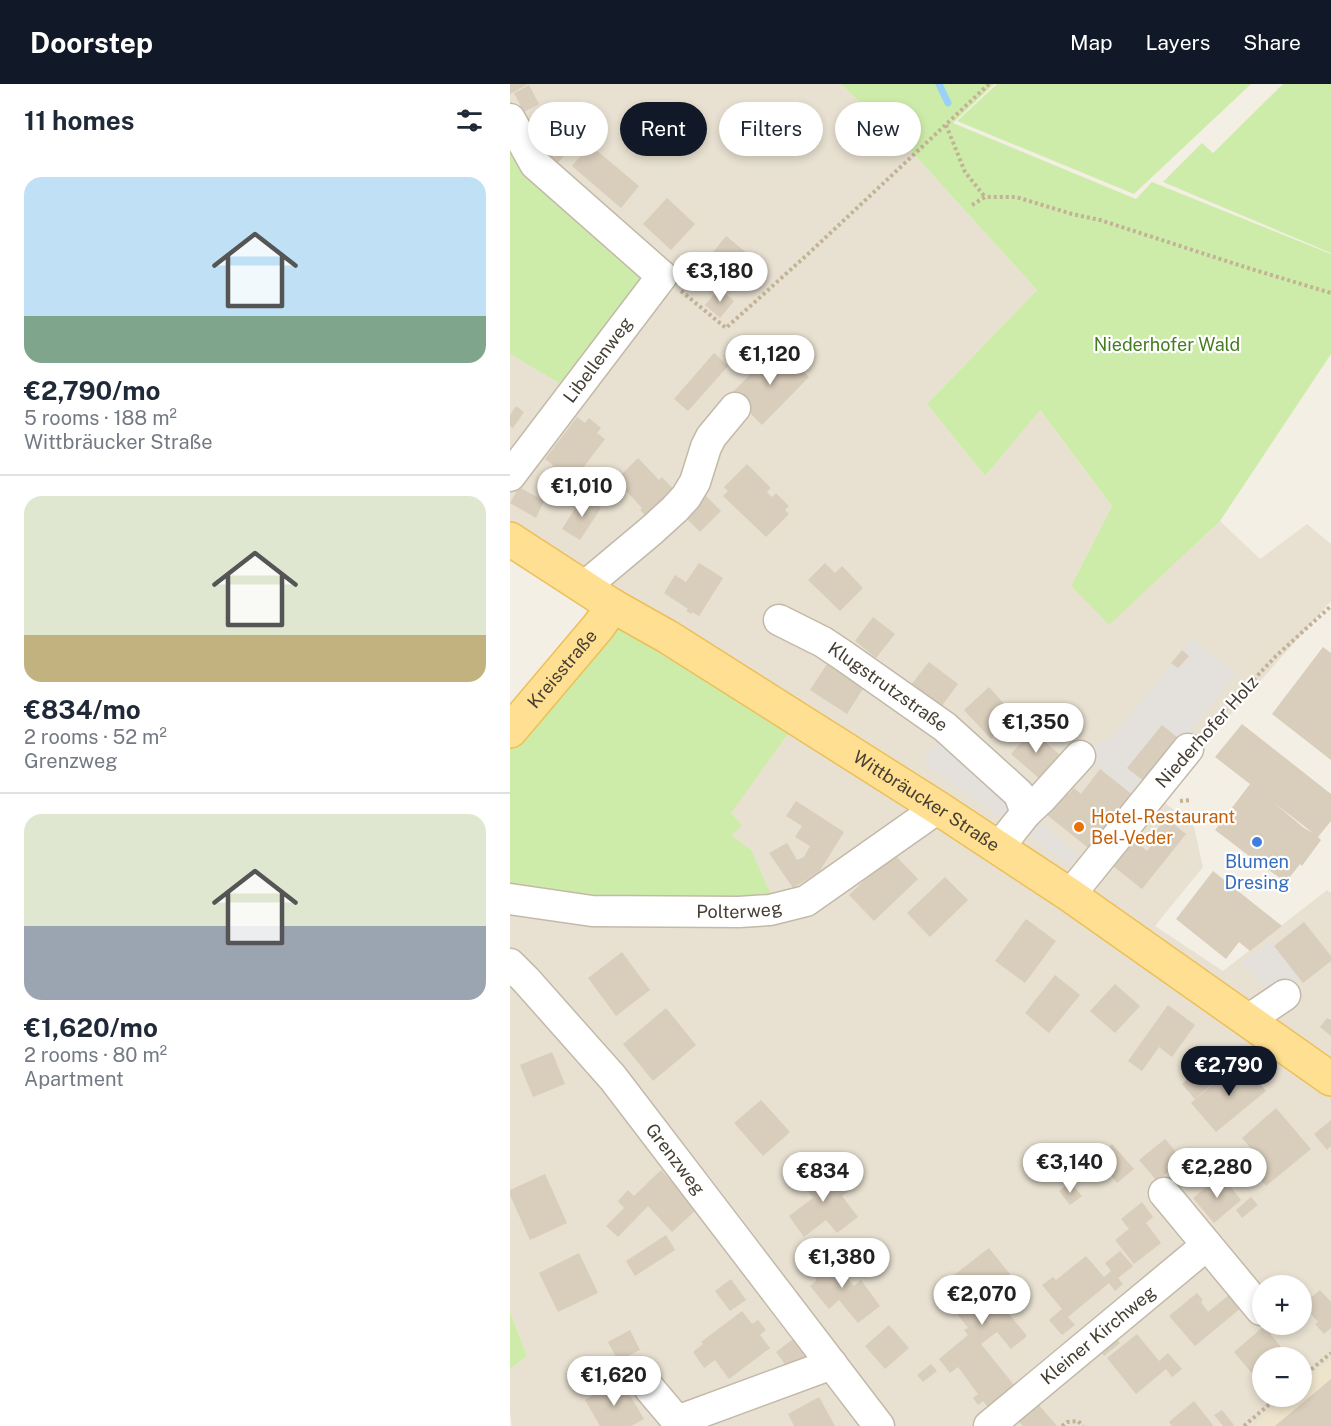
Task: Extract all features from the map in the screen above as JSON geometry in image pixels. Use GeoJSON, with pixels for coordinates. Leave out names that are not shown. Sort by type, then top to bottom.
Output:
{"type":"FeatureCollection","features":[{"type":"Feature","properties":{"kind":"main road","name":"Wittbräucker Straße"},"geometry":{"type":"LineString","coordinates":[[510,539],[999,848],[1070,895],[1331,1079]]}},
{"type":"Feature","properties":{"kind":"main road","name":"Kreisstraße"},"geometry":{"type":"LineString","coordinates":[[510,731],[613,606]]}},
{"type":"Feature","properties":{"kind":"street"},"geometry":{"type":"LineString","coordinates":[[510,119],[535,164],[662,276]]}},
{"type":"Feature","properties":{"kind":"street","name":"Libellenweg"},"geometry":{"type":"LineString","coordinates":[[510,476],[662,276]]}},
{"type":"Feature","properties":{"kind":"street"},"geometry":{"type":"LineString","coordinates":[[584,587],[652,530],[686,497],[695,482],[711,437],[735,408]]}},
{"type":"Feature","properties":{"kind":"street","name":"Klugstrutzstraße"},"geometry":{"type":"LineString","coordinates":[[779,620],[830,646],[945,727],[1019,794],[1026,813]]}},
{"type":"Feature","properties":{"kind":"street","name":"Niederhofer Holz"},"geometry":{"type":"LineString","coordinates":[[1070,895],[1188,749]]}},
{"type":"Feature","properties":{"kind":"street"},"geometry":{"type":"LineString","coordinates":[[999,848],[1026,813],[1080,756]]}},
{"type":"Feature","properties":{"kind":"street","name":"Polterweg"},"geometry":{"type":"LineString","coordinates":[[510,899],[592,911],[739,912],[770,910],[806,901],[938,808]]}},
{"type":"Feature","properties":{"kind":"street","name":"Grenzweg"},"geometry":{"type":"LineString","coordinates":[[510,964],[613,1078],[879,1426]]}},
{"type":"Feature","properties":{"kind":"street"},"geometry":{"type":"LineString","coordinates":[[1248,1020],[1285,995]]}},
{"type":"Feature","properties":{"kind":"street"},"geometry":{"type":"LineString","coordinates":[[1164,1193],[1252,1299]]}},
{"type":"Feature","properties":{"kind":"street","name":"Kleiner Kirchweg"},"geometry":{"type":"LineString","coordinates":[[989,1426],[1207,1245]]}},
{"type":"Feature","properties":{"kind":"street"},"geometry":{"type":"LineString","coordinates":[[650,1389],[677,1421],[832,1364]]}},
{"type":"Feature","properties":{"kind":"path"},"geometry":{"type":"LineString","coordinates":[[662,276],[726,328],[988,84]]}},
{"type":"Feature","properties":{"kind":"path"},"geometry":{"type":"LineString","coordinates":[[946,125],[965,172],[985,197]]}},
{"type":"Feature","properties":{"kind":"path"},"geometry":{"type":"LineString","coordinates":[[972,205],[985,197],[1016,198],[1100,220],[1331,293]]}},
{"type":"Feature","properties":{"kind":"path","name":"Niederhofer Holz"},"geometry":{"type":"LineString","coordinates":[[1188,749],[1276,656],[1331,606]]}},
{"type":"Feature","properties":{"kind":"path"},"geometry":{"type":"LineString","coordinates":[[1312,1369],[1331,1353]]}},
{"type":"Feature","properties":{"kind":"path"},"geometry":{"type":"LineString","coordinates":[[1244,1426],[1266,1407]]}},
{"type":"Feature","properties":{"kind":"path"},"geometry":{"type":"LineString","coordinates":[[1062,1426],[1067,1422],[1078,1421],[1083,1426]]}},
{"type":"Feature","properties":{"kind":"shaded area"},"geometry":{"type":"Polygon","coordinates":[[[510,84],[841,84],[860,102],[835,102],[835,156],[916,156],[1037,290],[927,404],[985,476],[1039,409],[1112,506],[1071,586],[1109,624],[1220,521],[1260,559],[1307,524],[1331,544],[1331,601],[1158,797],[1194,827],[1203,867],[1155,926],[1223,971],[1327,890],[1331,893],[1331,1426],[512,1426],[510,1369],[527,1356],[510,1312],[510,891],[730,835],[730,813],[798,720],[510,539],[510,354],[574,392],[510,137],[510,84]]]}},
{"type":"Feature","properties":{"kind":"shaded area"},"geometry":{"type":"Polygon","coordinates":[[[1192,639],[1236,675],[1136,798],[1079,751],[1112,737],[1192,639]]]}},
{"type":"Feature","properties":{"kind":"shaded area"},"geometry":{"type":"Polygon","coordinates":[[[945,734],[1012,804],[1003,819],[922,763],[945,734]]]}},
{"type":"Feature","properties":{"kind":"shaded area"},"geometry":{"type":"Polygon","coordinates":[[[1037,819],[1078,855],[1070,866],[1027,834],[1037,819]]]}},
{"type":"Feature","properties":{"kind":"shaded area"},"geometry":{"type":"Polygon","coordinates":[[[1270,942],[1300,980],[1274,997],[1242,962],[1270,942]]]}},
{"type":"Feature","properties":{"kind":"shaded area"},"geometry":{"type":"Polygon","coordinates":[[[1331,1359],[1331,1426],[1253,1426],[1275,1407],[1312,1407],[1312,1375],[1331,1359]]]}},
{"type":"Feature","properties":{"kind":"green space","name":"Niederhofer Wald"},"geometry":{"type":"Polygon","coordinates":[[[841,84],[994,84],[953,123],[1136,199],[1152,182],[1331,254],[1331,354],[1220,521],[1109,625],[1071,586],[1112,506],[1040,410],[985,476],[927,404],[1037,290],[916,156],[921,156],[921,102],[860,102],[841,84]]]}},
{"type":"Feature","properties":{"kind":"green space"},"geometry":{"type":"Polygon","coordinates":[[[997,84],[1251,84],[1134,194],[957,121],[997,84]]]}},
{"type":"Feature","properties":{"kind":"green space"},"geometry":{"type":"Polygon","coordinates":[[[1283,84],[1331,84],[1331,253],[1163,182],[1202,143],[1213,153],[1283,84]]]}},
{"type":"Feature","properties":{"kind":"green space"},"geometry":{"type":"Polygon","coordinates":[[[510,137],[528,156],[531,156],[662,276],[574,392],[510,354],[510,137]]]}},
{"type":"Feature","properties":{"kind":"green space"},"geometry":{"type":"Polygon","coordinates":[[[613,606],[798,720],[731,813],[742,826],[731,835],[751,850],[774,901],[724,906],[510,891],[510,731],[613,606]]]}},
{"type":"Feature","properties":{"kind":"green space"},"geometry":{"type":"Polygon","coordinates":[[[510,1312],[527,1356],[510,1369],[510,1312]]]}},
{"type":"Feature","properties":{"kind":"building"},"geometry":{"type":"Polygon","coordinates":[[[510,84],[528,84],[510,94],[510,84]]]}},
{"type":"Feature","properties":{"kind":"building"},"geometry":{"type":"Polygon","coordinates":[[[529,85],[538,102],[528,102],[528,110],[524,112],[514,93],[529,85]]]}},
{"type":"Feature","properties":{"kind":"building"},"geometry":{"type":"Polygon","coordinates":[[[538,156],[564,156],[552,170],[537,158],[538,156]]]}},
{"type":"Feature","properties":{"kind":"building"},"geometry":{"type":"Polygon","coordinates":[[[581,156],[603,156],[639,186],[621,208],[572,166],[581,156]]]}},
{"type":"Feature","properties":{"kind":"building"},"geometry":{"type":"Polygon","coordinates":[[[667,198],[695,224],[671,250],[643,224],[667,198]]]}},
{"type":"Feature","properties":{"kind":"building"},"geometry":{"type":"Polygon","coordinates":[[[726,236],[759,263],[735,292],[702,266],[726,236]]]}},
{"type":"Feature","properties":{"kind":"building"},"geometry":{"type":"Polygon","coordinates":[[[719,288],[734,301],[720,318],[705,305],[719,288]]]}},
{"type":"Feature","properties":{"kind":"building"},"geometry":{"type":"Polygon","coordinates":[[[778,346],[809,377],[762,425],[731,394],[778,346]]]}},
{"type":"Feature","properties":{"kind":"building"},"geometry":{"type":"Polygon","coordinates":[[[714,353],[728,366],[688,411],[674,399],[714,353]]]}},
{"type":"Feature","properties":{"kind":"building"},"geometry":{"type":"Polygon","coordinates":[[[516,406],[524,412],[513,428],[510,426],[510,415],[516,406]]]}},
{"type":"Feature","properties":{"kind":"building"},"geometry":{"type":"Polygon","coordinates":[[[577,417],[585,423],[589,418],[601,428],[597,433],[605,439],[573,481],[565,474],[561,479],[549,470],[553,465],[545,459],[577,417]]]}},
{"type":"Feature","properties":{"kind":"building"},"geometry":{"type":"Polygon","coordinates":[[[638,458],[659,480],[662,477],[678,494],[651,521],[626,491],[624,493],[614,482],[638,458]]]}},
{"type":"Feature","properties":{"kind":"building"},"geometry":{"type":"Polygon","coordinates":[[[747,464],[771,488],[767,492],[772,497],[776,493],[789,506],[785,510],[789,514],[766,537],[723,496],[728,491],[724,487],[747,464]]]}},
{"type":"Feature","properties":{"kind":"building"},"geometry":{"type":"Polygon","coordinates":[[[582,475],[589,482],[574,495],[567,488],[582,475]]]}},
{"type":"Feature","properties":{"kind":"building"},"geometry":{"type":"Polygon","coordinates":[[[519,487],[544,501],[536,518],[510,503],[519,487]]]}},
{"type":"Feature","properties":{"kind":"building"},"geometry":{"type":"Polygon","coordinates":[[[704,494],[721,511],[700,532],[683,515],[704,494]]]}},
{"type":"Feature","properties":{"kind":"building"},"geometry":{"type":"Polygon","coordinates":[[[583,496],[601,508],[580,540],[562,529],[583,496]]]}},
{"type":"Feature","properties":{"kind":"building"},"geometry":{"type":"Polygon","coordinates":[[[699,563],[723,578],[699,616],[686,611],[688,609],[664,593],[675,575],[686,582],[699,563]]]}},
{"type":"Feature","properties":{"kind":"building"},"geometry":{"type":"Polygon","coordinates":[[[825,563],[835,573],[842,566],[863,588],[840,611],[808,580],[825,563]]]}},
{"type":"Feature","properties":{"kind":"building"},"geometry":{"type":"Polygon","coordinates":[[[873,617],[895,634],[876,658],[855,641],[873,617]]]}},
{"type":"Feature","properties":{"kind":"building"},"geometry":{"type":"Polygon","coordinates":[[[1323,647],[1331,653],[1331,760],[1272,714],[1323,647]]]}},
{"type":"Feature","properties":{"kind":"building"},"geometry":{"type":"Polygon","coordinates":[[[1182,650],[1189,656],[1178,668],[1171,663],[1182,650]]]}},
{"type":"Feature","properties":{"kind":"building"},"geometry":{"type":"Polygon","coordinates":[[[929,662],[958,684],[941,707],[911,685],[929,662]]]}},
{"type":"Feature","properties":{"kind":"building"},"geometry":{"type":"Polygon","coordinates":[[[827,664],[864,687],[847,714],[810,690],[827,664]]]}},
{"type":"Feature","properties":{"kind":"building"},"geometry":{"type":"Polygon","coordinates":[[[989,687],[1015,716],[991,739],[964,710],[989,687]]]}},
{"type":"Feature","properties":{"kind":"building"},"geometry":{"type":"Polygon","coordinates":[[[1242,724],[1331,794],[1331,821],[1318,837],[1321,840],[1302,866],[1300,864],[1286,882],[1270,871],[1283,854],[1269,871],[1215,830],[1250,784],[1215,757],[1242,724]],[[1272,801],[1304,828],[1313,833],[1272,801]]]}},
{"type":"Feature","properties":{"kind":"building"},"geometry":{"type":"Polygon","coordinates":[[[1162,725],[1183,742],[1149,785],[1127,768],[1162,725]]]}},
{"type":"Feature","properties":{"kind":"building"},"geometry":{"type":"Polygon","coordinates":[[[1032,730],[1060,755],[1040,779],[1011,754],[1032,730]]]}},
{"type":"Feature","properties":{"kind":"building"},"geometry":{"type":"Polygon","coordinates":[[[1100,769],[1139,800],[1096,854],[1042,811],[1061,788],[1069,794],[1074,788],[1081,794],[1100,769]]]}},
{"type":"Feature","properties":{"kind":"building"},"geometry":{"type":"Polygon","coordinates":[[[796,801],[844,832],[819,872],[793,888],[769,853],[787,843],[797,860],[804,857],[810,846],[795,837],[802,826],[786,816],[796,801]]]}},
{"type":"Feature","properties":{"kind":"building"},"geometry":{"type":"Polygon","coordinates":[[[1166,818],[1186,834],[1142,889],[1113,866],[1134,840],[1147,851],[1157,838],[1153,835],[1166,818]]]}},
{"type":"Feature","properties":{"kind":"building"},"geometry":{"type":"Polygon","coordinates":[[[893,853],[918,879],[874,921],[849,895],[893,853]]]}},
{"type":"Feature","properties":{"kind":"building"},"geometry":{"type":"Polygon","coordinates":[[[1213,871],[1282,926],[1250,951],[1239,942],[1226,959],[1176,919],[1213,871]]]}},
{"type":"Feature","properties":{"kind":"building"},"geometry":{"type":"Polygon","coordinates":[[[945,877],[968,900],[930,937],[907,913],[945,877]]]}},
{"type":"Feature","properties":{"kind":"building"},"geometry":{"type":"Polygon","coordinates":[[[1026,919],[1056,941],[1025,983],[995,961],[1026,919]]]}},
{"type":"Feature","properties":{"kind":"building"},"geometry":{"type":"Polygon","coordinates":[[[1304,922],[1331,956],[1331,961],[1303,983],[1274,946],[1304,922]]]}},
{"type":"Feature","properties":{"kind":"building"},"geometry":{"type":"Polygon","coordinates":[[[622,952],[650,990],[616,1016],[588,978],[622,952]]]}},
{"type":"Feature","properties":{"kind":"building"},"geometry":{"type":"Polygon","coordinates":[[[1055,975],[1080,995],[1049,1033],[1025,1013],[1055,975]]]}},
{"type":"Feature","properties":{"kind":"building"},"geometry":{"type":"Polygon","coordinates":[[[1115,984],[1140,1006],[1115,1033],[1090,1011],[1115,984]]]}},
{"type":"Feature","properties":{"kind":"building"},"geometry":{"type":"Polygon","coordinates":[[[1168,1005],[1195,1025],[1172,1057],[1159,1047],[1142,1071],[1128,1061],[1168,1005]]]}},
{"type":"Feature","properties":{"kind":"building"},"geometry":{"type":"Polygon","coordinates":[[[666,1008],[696,1045],[653,1081],[623,1044],[666,1008]]]}},
{"type":"Feature","properties":{"kind":"building"},"geometry":{"type":"Polygon","coordinates":[[[1327,1018],[1331,1020],[1331,1036],[1320,1027],[1327,1018]]]}},
{"type":"Feature","properties":{"kind":"building"},"geometry":{"type":"Polygon","coordinates":[[[552,1052],[565,1084],[533,1097],[520,1065],[552,1052]]]}},
{"type":"Feature","properties":{"kind":"building"},"geometry":{"type":"Polygon","coordinates":[[[1215,1056],[1227,1071],[1195,1099],[1182,1084],[1215,1056]]]}},
{"type":"Feature","properties":{"kind":"building"},"geometry":{"type":"Polygon","coordinates":[[[1241,1061],[1266,1091],[1216,1132],[1191,1103],[1241,1061]]]}},
{"type":"Feature","properties":{"kind":"building"},"geometry":{"type":"Polygon","coordinates":[[[761,1100],[790,1132],[763,1156],[734,1123],[761,1100]]]}},
{"type":"Feature","properties":{"kind":"building"},"geometry":{"type":"Polygon","coordinates":[[[1276,1108],[1311,1149],[1266,1186],[1251,1169],[1261,1161],[1242,1138],[1276,1108]]]}},
{"type":"Feature","properties":{"kind":"building"},"geometry":{"type":"Polygon","coordinates":[[[1331,1120],[1331,1146],[1327,1150],[1314,1134],[1331,1120]]]}},
{"type":"Feature","properties":{"kind":"building"},"geometry":{"type":"Polygon","coordinates":[[[1165,1139],[1183,1160],[1157,1181],[1139,1160],[1165,1139]]]}},
{"type":"Feature","properties":{"kind":"building"},"geometry":{"type":"Polygon","coordinates":[[[1112,1144],[1134,1169],[1117,1183],[1096,1158],[1112,1144]]]}},
{"type":"Feature","properties":{"kind":"building"},"geometry":{"type":"Polygon","coordinates":[[[815,1163],[831,1184],[841,1177],[850,1190],[842,1196],[858,1217],[837,1233],[826,1220],[804,1237],[789,1216],[813,1198],[797,1177],[815,1163]]]}},
{"type":"Feature","properties":{"kind":"building"},"geometry":{"type":"Polygon","coordinates":[[[661,1170],[697,1209],[672,1232],[648,1206],[618,1237],[606,1226],[624,1208],[618,1201],[628,1190],[634,1196],[661,1170]]]}},
{"type":"Feature","properties":{"kind":"building"},"geometry":{"type":"Polygon","coordinates":[[[545,1174],[567,1223],[530,1240],[510,1195],[510,1190],[545,1174]]]}},
{"type":"Feature","properties":{"kind":"building"},"geometry":{"type":"Polygon","coordinates":[[[1221,1175],[1241,1200],[1214,1223],[1193,1198],[1221,1175]]]}},
{"type":"Feature","properties":{"kind":"building"},"geometry":{"type":"Polygon","coordinates":[[[1070,1182],[1082,1196],[1070,1205],[1059,1191],[1070,1182]]]}},
{"type":"Feature","properties":{"kind":"building"},"geometry":{"type":"Polygon","coordinates":[[[1251,1197],[1258,1205],[1242,1218],[1236,1210],[1251,1197]]]}},
{"type":"Feature","properties":{"kind":"building"},"geometry":{"type":"Polygon","coordinates":[[[1142,1202],[1153,1217],[1146,1223],[1161,1243],[1134,1264],[1115,1240],[1129,1229],[1121,1219],[1142,1202]]]}},
{"type":"Feature","properties":{"kind":"building"},"geometry":{"type":"Polygon","coordinates":[[[666,1235],[675,1250],[635,1276],[626,1261],[666,1235]]]}},
{"type":"Feature","properties":{"kind":"building"},"geometry":{"type":"Polygon","coordinates":[[[989,1248],[1017,1283],[997,1299],[1027,1336],[1011,1349],[997,1332],[981,1344],[1018,1390],[991,1411],[983,1401],[978,1405],[973,1398],[978,1394],[958,1367],[950,1373],[939,1359],[968,1335],[964,1330],[968,1328],[937,1288],[989,1248]]]}},
{"type":"Feature","properties":{"kind":"building"},"geometry":{"type":"Polygon","coordinates":[[[1120,1251],[1133,1266],[1118,1278],[1123,1284],[1115,1291],[1109,1283],[1068,1317],[1075,1325],[1062,1335],[1049,1320],[1062,1309],[1042,1285],[1053,1277],[1056,1280],[1086,1256],[1104,1277],[1111,1271],[1105,1263],[1120,1251]]]}},
{"type":"Feature","properties":{"kind":"building"},"geometry":{"type":"Polygon","coordinates":[[[832,1252],[841,1262],[837,1266],[854,1286],[861,1280],[880,1306],[858,1323],[839,1300],[829,1309],[810,1286],[817,1280],[809,1271],[832,1252]]]}},
{"type":"Feature","properties":{"kind":"building"},"geometry":{"type":"Polygon","coordinates":[[[579,1253],[598,1293],[558,1312],[539,1273],[579,1253]]]}},
{"type":"Feature","properties":{"kind":"building"},"geometry":{"type":"Polygon","coordinates":[[[731,1279],[746,1300],[730,1311],[715,1291],[731,1279]]]}},
{"type":"Feature","properties":{"kind":"building"},"geometry":{"type":"Polygon","coordinates":[[[1320,1290],[1331,1302],[1331,1328],[1324,1334],[1315,1324],[1318,1322],[1312,1315],[1312,1297],[1320,1290]]]}},
{"type":"Feature","properties":{"kind":"building"},"geometry":{"type":"Polygon","coordinates":[[[1197,1293],[1208,1312],[1230,1294],[1241,1308],[1195,1346],[1169,1316],[1197,1293]]]}},
{"type":"Feature","properties":{"kind":"building"},"geometry":{"type":"Polygon","coordinates":[[[742,1311],[752,1324],[758,1320],[766,1330],[760,1335],[770,1348],[729,1379],[715,1360],[704,1368],[693,1352],[703,1344],[701,1342],[742,1311]]]}},
{"type":"Feature","properties":{"kind":"building"},"geometry":{"type":"Polygon","coordinates":[[[889,1325],[909,1348],[885,1369],[865,1346],[889,1325]]]}},
{"type":"Feature","properties":{"kind":"building"},"geometry":{"type":"Polygon","coordinates":[[[630,1330],[640,1350],[618,1361],[608,1342],[630,1330]]]}},
{"type":"Feature","properties":{"kind":"building"},"geometry":{"type":"Polygon","coordinates":[[[1112,1334],[1120,1343],[1104,1356],[1097,1347],[1112,1334]]]}},
{"type":"Feature","properties":{"kind":"building"},"geometry":{"type":"Polygon","coordinates":[[[1137,1334],[1159,1361],[1168,1353],[1182,1369],[1172,1377],[1166,1369],[1136,1394],[1107,1358],[1137,1334]]]}},
{"type":"Feature","properties":{"kind":"building"},"geometry":{"type":"Polygon","coordinates":[[[1254,1335],[1271,1335],[1281,1347],[1252,1347],[1252,1373],[1234,1352],[1254,1335]]]}},
{"type":"Feature","properties":{"kind":"building"},"geometry":{"type":"Polygon","coordinates":[[[793,1339],[806,1356],[789,1370],[776,1352],[793,1339]]]}},
{"type":"Feature","properties":{"kind":"building"},"geometry":{"type":"Polygon","coordinates":[[[931,1364],[937,1371],[923,1382],[917,1375],[931,1364]]]}},
{"type":"Feature","properties":{"kind":"building"},"geometry":{"type":"Polygon","coordinates":[[[620,1379],[644,1419],[631,1426],[600,1426],[585,1400],[620,1379]]]}},
{"type":"Feature","properties":{"kind":"building"},"geometry":{"type":"Polygon","coordinates":[[[1331,1379],[1331,1426],[1275,1426],[1298,1407],[1312,1407],[1312,1395],[1331,1379]]]}},
{"type":"Feature","properties":{"kind":"building"},"geometry":{"type":"Polygon","coordinates":[[[819,1397],[835,1426],[794,1426],[788,1414],[819,1397]]]}},
{"type":"Feature","properties":{"kind":"building"},"geometry":{"type":"Polygon","coordinates":[[[1194,1401],[1213,1425],[1172,1426],[1169,1422],[1194,1401]]]}},
{"type":"Feature","properties":{"kind":"building"},"geometry":{"type":"Polygon","coordinates":[[[1039,1405],[1057,1426],[1023,1426],[1019,1422],[1039,1405]]]}},
{"type":"Feature","properties":{"kind":"building"},"geometry":{"type":"Polygon","coordinates":[[[1222,1410],[1234,1425],[1223,1426],[1214,1415],[1222,1410]]]}},
{"type":"Feature","properties":{"kind":"waterway"},"geometry":{"type":"LineString","coordinates":[[939,84],[948,103]]}},
{"type":"Feature","properties":{"kind":"place","name":"Hotel-Restaurant Bel-Veder"},"geometry":{"type":"Point","coordinates":[1079,827]}},
{"type":"Feature","properties":{"kind":"place","name":"Blumen Dresing"},"geometry":{"type":"Point","coordinates":[1257,842]}}]}
